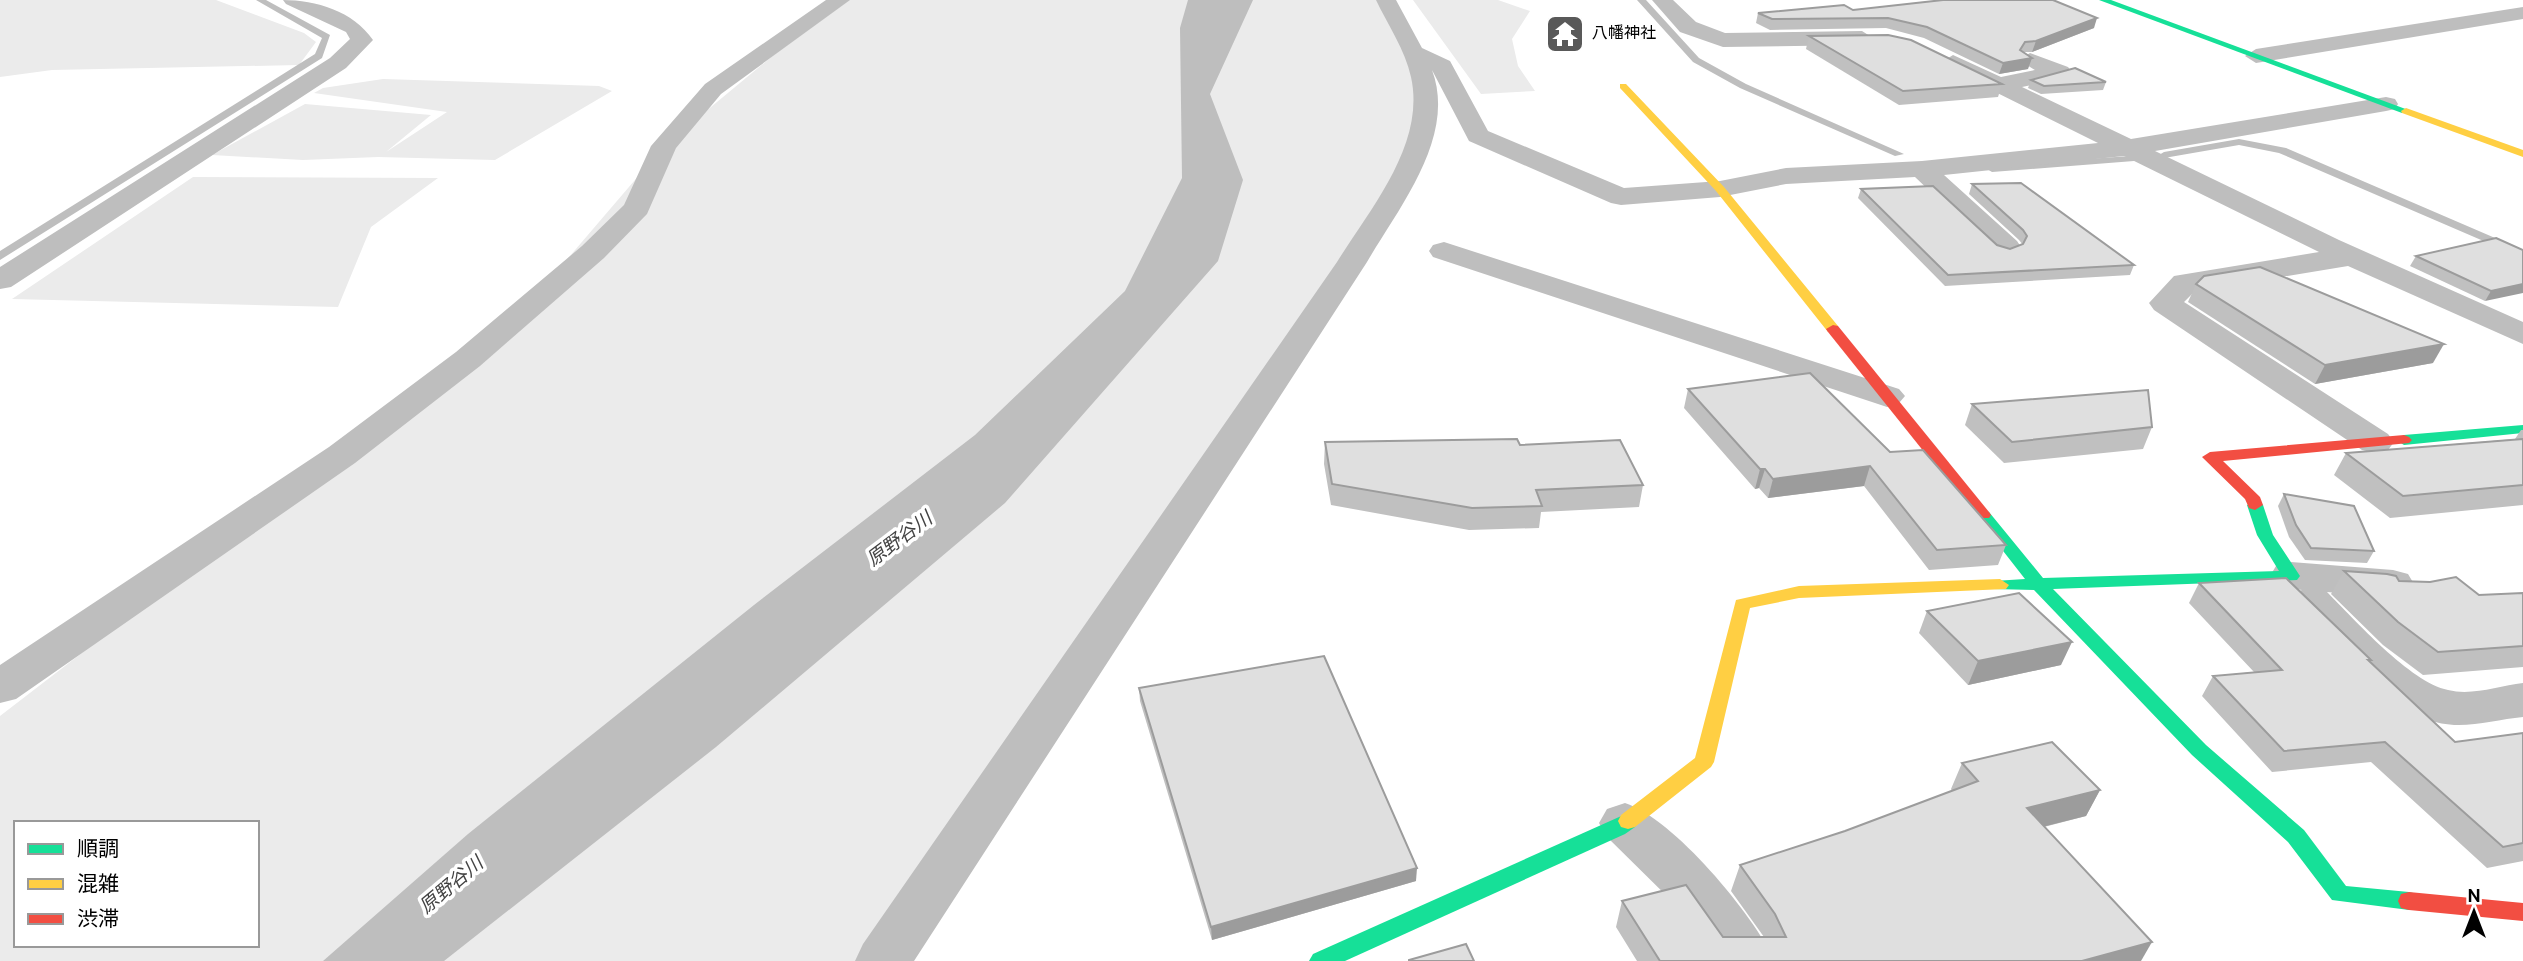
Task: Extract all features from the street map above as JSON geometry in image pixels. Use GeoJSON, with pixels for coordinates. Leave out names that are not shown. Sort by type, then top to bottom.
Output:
{"type":"FeatureCollection","features":[{"type":"Feature","properties":{"kind":"street"},"geometry":{"type":"LineString","coordinates":[[0,280],[161,180],[338,63],[362,40],[354,29],[293,0]]}},
{"type":"Feature","properties":{"kind":"street"},"geometry":{"type":"LineString","coordinates":[[0,687],[342,455],[468,359],[593,252],[637,208],[664,146],[713,89],[840,0]]}},
{"type":"Feature","properties":{"kind":"street"},"geometry":{"type":"LineString","coordinates":[[883,961],[1352,262],[1412,158],[1427,118],[1424,79],[1386,0]]}},
{"type":"Feature","properties":{"kind":"street"},"geometry":{"type":"LineString","coordinates":[[1662,0],[1688,27],[1723,40],[1885,38]]}},
{"type":"Feature","properties":{"kind":"street"},"geometry":{"type":"LineString","coordinates":[[2103,0],[2523,154]]}},
{"type":"Feature","properties":{"kind":"street"},"geometry":{"type":"LineString","coordinates":[[2256,56],[2523,13]]}},
{"type":"Feature","properties":{"kind":"street"},"geometry":{"type":"LineString","coordinates":[[1926,50],[2352,256],[2523,334]]}},
{"type":"Feature","properties":{"kind":"street"},"geometry":{"type":"LineString","coordinates":[[1410,51],[1442,66],[1478,136],[1621,197],[1720,189],[1786,176],[1922,169],[2126,148],[2386,104]]}},
{"type":"Feature","properties":{"kind":"street"},"geometry":{"type":"LineString","coordinates":[[1999,84],[2060,72],[2030,60]]}},
{"type":"Feature","properties":{"kind":"street"},"geometry":{"type":"LineString","coordinates":[[1623,86],[1720,189],[2040,586],[2199,750],[2296,836],[2340,894],[2523,912]]}},
{"type":"Feature","properties":{"kind":"street"},"geometry":{"type":"LineString","coordinates":[[1922,169],[2006,247]]}},
{"type":"Feature","properties":{"kind":"street"},"geometry":{"type":"LineString","coordinates":[[1444,251],[1887,396]]}},
{"type":"Feature","properties":{"kind":"street"},"geometry":{"type":"LineString","coordinates":[[2352,256],[2186,283],[2165,303],[2375,442]]}},
{"type":"Feature","properties":{"kind":"street"},"geometry":{"type":"LineString","coordinates":[[2523,429],[2210,457],[2252,497],[2265,535],[2287,576],[2388,675],[2423,700],[2449,708],[2523,700]]}},
{"type":"Feature","properties":{"kind":"street"},"geometry":{"type":"LineString","coordinates":[[1321,961],[1625,823],[1704,761],[1742,604],[1799,592],[2287,576],[2374,580],[2415,588]]}},
{"type":"Feature","properties":{"kind":"street"},"geometry":{"type":"LineString","coordinates":[[1625,823],[1700,894],[1746,961]]}},
{"type":"Feature","properties":{"kind":"shaded area"},"geometry":{"type":"Polygon","coordinates":[[[0,0],[216,0],[304,33],[316,42],[299,65],[52,70],[0,77],[0,0]]]}},
{"type":"Feature","properties":{"kind":"shaded area"},"geometry":{"type":"Polygon","coordinates":[[[840,0],[1379,0],[1408,45],[1426,105],[1400,179],[883,961],[0,961],[0,716],[516,319],[664,146],[840,0]]]}},
{"type":"Feature","properties":{"kind":"shaded area"},"geometry":{"type":"Polygon","coordinates":[[[1413,0],[1498,0],[1530,11],[1512,39],[1518,66],[1535,91],[1481,94],[1413,0]]]}},
{"type":"Feature","properties":{"kind":"shaded area"},"geometry":{"type":"Polygon","coordinates":[[[383,79],[599,86],[612,91],[495,160],[378,157],[303,160],[212,155],[305,104],[431,115],[386,152],[447,112],[314,93],[323,88],[383,79]]]}},
{"type":"Feature","properties":{"kind":"shaded area"},"geometry":{"type":"Polygon","coordinates":[[[193,177],[438,178],[371,227],[338,307],[12,299],[193,177]]]}},
{"type":"Feature","properties":{"kind":"water","name":"原野谷川"},"geometry":{"type":"Polygon","coordinates":[[[1188,0],[1253,0],[1210,94],[1243,180],[1218,261],[1005,503],[716,747],[444,961],[323,961],[468,834],[754,605],[975,435],[1125,291],[1182,178],[1180,28],[1188,0]]]}},
{"type":"Feature","properties":{"kind":"building"},"geometry":{"type":"Polygon","coordinates":[[[1943,0],[2053,0],[2097,18],[2036,41],[2025,42],[2020,50],[2032,58],[2003,63],[1927,27],[1888,18],[1772,19],[1758,13],[1844,5],[1853,10],[1943,0]]]}},
{"type":"Feature","properties":{"kind":"building"},"geometry":{"type":"Polygon","coordinates":[[[1888,35],[1911,40],[2002,84],[1903,91],[1809,36],[1888,35]]]}},
{"type":"Feature","properties":{"kind":"building"},"geometry":{"type":"Polygon","coordinates":[[[2075,68],[2106,82],[2044,86],[2031,80],[2075,68]]]}},
{"type":"Feature","properties":{"kind":"building"},"geometry":{"type":"Polygon","coordinates":[[[2021,183],[2134,265],[1948,275],[1861,189],[1933,186],[1997,245],[2010,249],[2023,244],[2027,236],[1972,184],[2021,183]]]}},
{"type":"Feature","properties":{"kind":"building"},"geometry":{"type":"Polygon","coordinates":[[[2496,238],[2523,250],[2523,284],[2491,291],[2416,256],[2496,238]]]}},
{"type":"Feature","properties":{"kind":"building"},"geometry":{"type":"Polygon","coordinates":[[[2260,267],[2444,344],[2325,365],[2196,284],[2204,276],[2260,267]]]}},
{"type":"Feature","properties":{"kind":"building"},"geometry":{"type":"Polygon","coordinates":[[[1810,373],[1890,452],[1923,450],[2006,545],[1937,550],[1870,466],[1773,479],[1765,469],[1760,469],[1688,389],[1810,373]]]}},
{"type":"Feature","properties":{"kind":"building"},"geometry":{"type":"Polygon","coordinates":[[[2148,390],[2152,427],[2012,442],[1972,404],[2148,390]]]}},
{"type":"Feature","properties":{"kind":"building"},"geometry":{"type":"Polygon","coordinates":[[[1517,439],[1520,445],[1620,440],[1643,485],[1536,490],[1542,506],[1472,508],[1332,484],[1325,442],[1517,439]]]}},
{"type":"Feature","properties":{"kind":"building"},"geometry":{"type":"Polygon","coordinates":[[[2523,439],[2523,485],[2403,496],[2346,453],[2523,439]]]}},
{"type":"Feature","properties":{"kind":"building"},"geometry":{"type":"Polygon","coordinates":[[[2284,494],[2354,506],[2374,551],[2311,548],[2296,525],[2284,494]]]}},
{"type":"Feature","properties":{"kind":"building"},"geometry":{"type":"Polygon","coordinates":[[[2344,571],[2387,574],[2396,576],[2399,581],[2430,582],[2456,577],[2479,595],[2523,593],[2523,646],[2438,652],[2398,622],[2344,571]]]}},
{"type":"Feature","properties":{"kind":"building"},"geometry":{"type":"Polygon","coordinates":[[[2286,578],[2455,742],[2523,733],[2523,843],[2503,847],[2385,742],[2284,751],[2213,676],[2282,670],[2199,583],[2286,578]]]}},
{"type":"Feature","properties":{"kind":"building"},"geometry":{"type":"Polygon","coordinates":[[[2019,593],[2072,642],[1978,661],[1927,611],[2019,593]]]}},
{"type":"Feature","properties":{"kind":"building"},"geometry":{"type":"Polygon","coordinates":[[[1324,656],[1417,868],[1211,927],[1139,688],[1324,656]]]}},
{"type":"Feature","properties":{"kind":"building"},"geometry":{"type":"Polygon","coordinates":[[[2052,742],[2100,790],[2027,808],[2152,942],[2082,961],[1660,961],[1622,901],[1686,885],[1723,937],[1786,937],[1775,914],[1740,865],[1845,831],[1978,781],[1962,763],[2052,742]]]}},
{"type":"Feature","properties":{"kind":"building"},"geometry":{"type":"Polygon","coordinates":[[[1466,944],[1474,961],[1409,961],[1409,960],[1466,944]]]}},
{"type":"Feature","properties":{"kind":"waterway"},"geometry":{"type":"LineString","coordinates":[[0,256],[319,56],[327,37],[260,0]]}},
{"type":"Feature","properties":{"kind":"waterway"},"geometry":{"type":"LineString","coordinates":[[1641,0],[1696,60],[1743,86],[1899,154]]}},
{"type":"Feature","properties":{"kind":"waterway"},"geometry":{"type":"LineString","coordinates":[[2164,155],[2239,142],[2282,150],[2523,254]]}},
{"type":"Feature","properties":{"kind":"waterway"},"geometry":{"type":"LineString","coordinates":[[1992,169],[2130,159]]}},
{"type":"Feature","properties":{"kind":"traffic: fast"},"geometry":{"type":"LineString","coordinates":[[2103,0],[2406,111]]}},
{"type":"Feature","properties":{"kind":"traffic: fast"},"geometry":{"type":"LineString","coordinates":[[2404,440],[2523,429]]}},
{"type":"Feature","properties":{"kind":"traffic: fast"},"geometry":{"type":"LineString","coordinates":[[2000,585],[2291,576],[2265,535],[2255,505]]}},
{"type":"Feature","properties":{"kind":"traffic: fast"},"geometry":{"type":"LineString","coordinates":[[1983,515],[2040,586],[2199,750],[2296,836],[2340,894],[2409,901]]}},
{"type":"Feature","properties":{"kind":"traffic: fast"},"geometry":{"type":"LineString","coordinates":[[1321,961],[1618,828],[1628,821]]}},
{"type":"Feature","properties":{"kind":"traffic: slow"},"geometry":{"type":"LineString","coordinates":[[1623,86],[1720,189],[1833,329]]}},
{"type":"Feature","properties":{"kind":"traffic: slow"},"geometry":{"type":"LineString","coordinates":[[2406,111],[2523,154]]}},
{"type":"Feature","properties":{"kind":"traffic: slow"},"geometry":{"type":"LineString","coordinates":[[1628,821],[1704,762],[1742,604],[1799,592],[2000,585]]}},
{"type":"Feature","properties":{"kind":"traffic: jam"},"geometry":{"type":"LineString","coordinates":[[1833,329],[1983,515]]}},
{"type":"Feature","properties":{"kind":"traffic: jam"},"geometry":{"type":"LineString","coordinates":[[2255,505],[2252,497],[2210,457],[2404,440]]}},
{"type":"Feature","properties":{"kind":"traffic: jam"},"geometry":{"type":"LineString","coordinates":[[2409,901],[2523,912]]}},
{"type":"Feature","properties":{"kind":"place","name":"八幡神社"},"geometry":{"type":"Point","coordinates":[1565,34]}}]}
